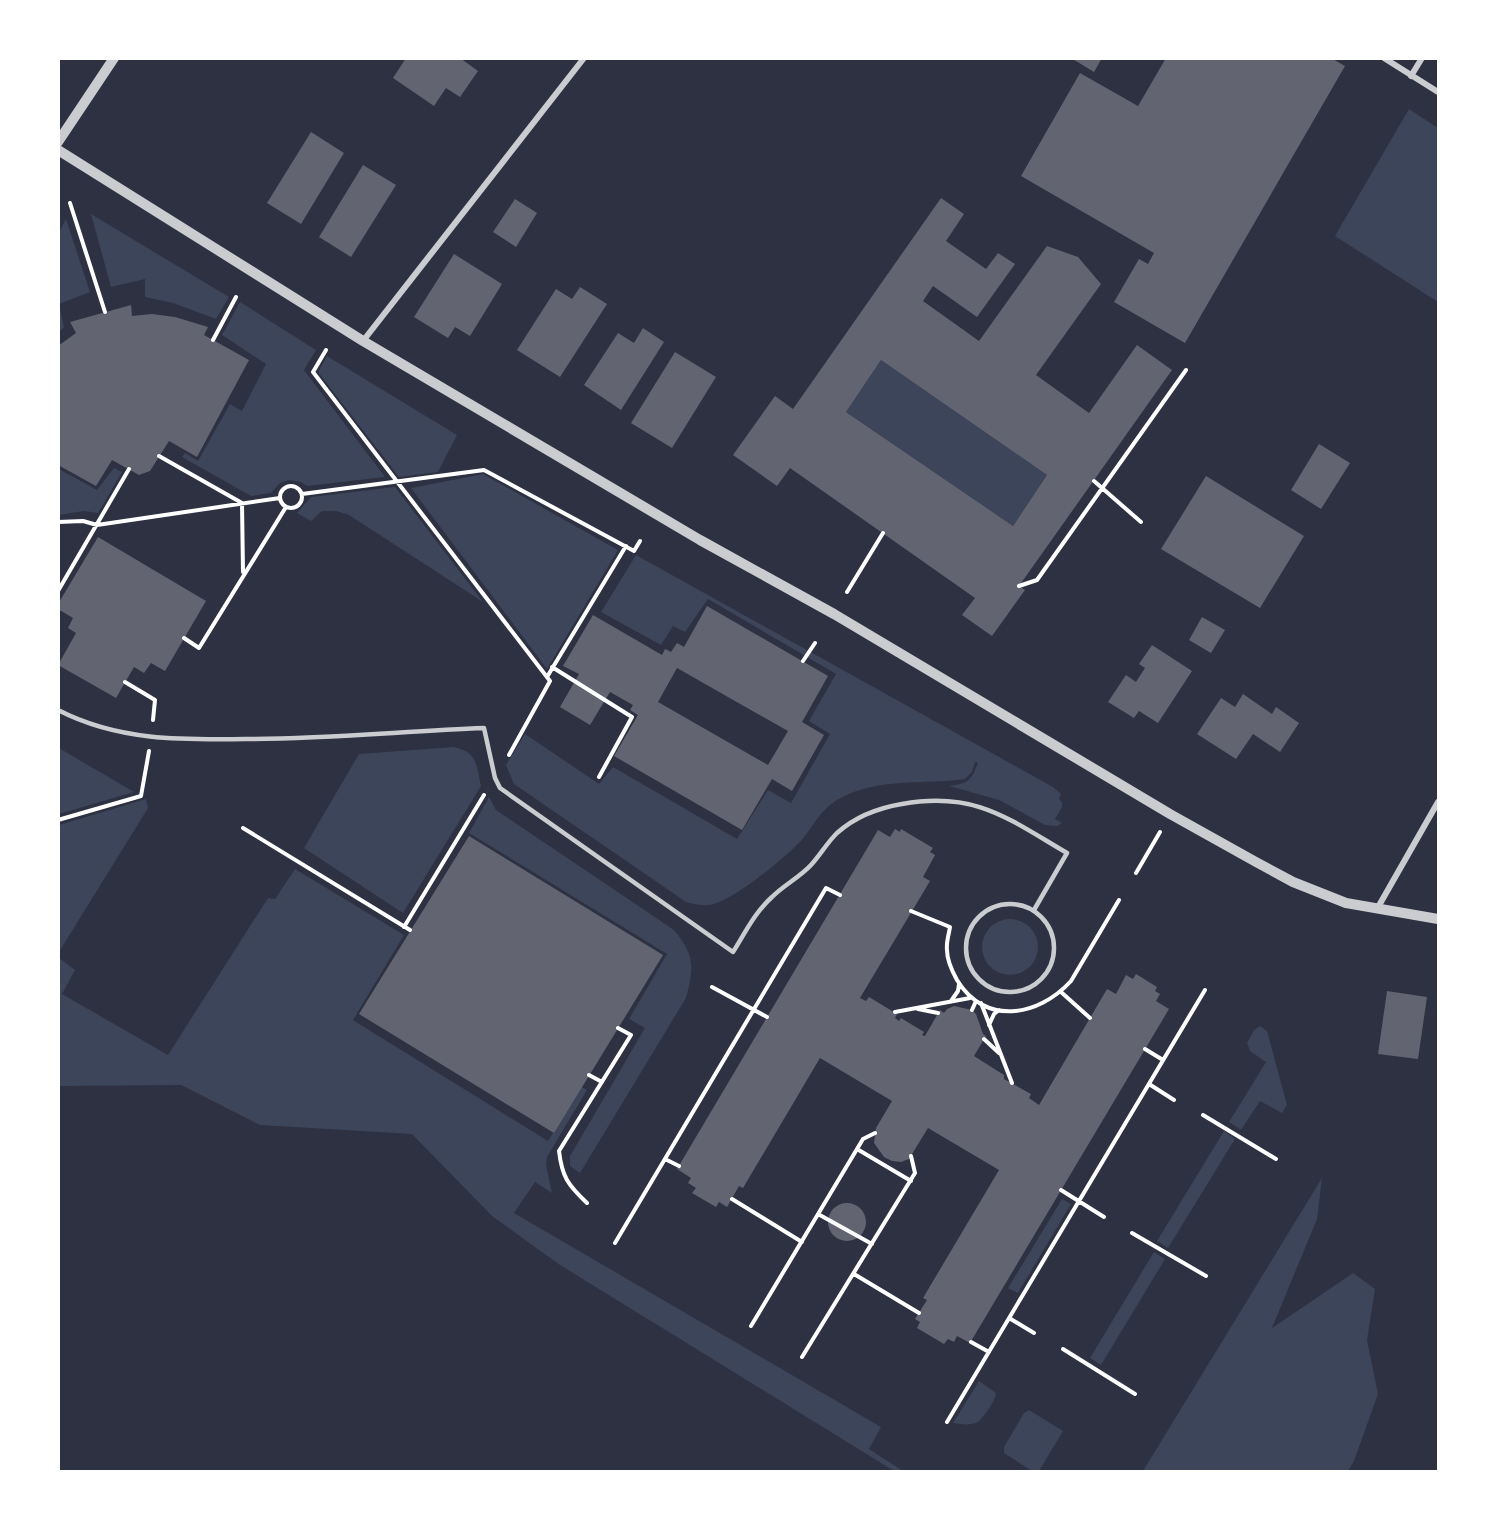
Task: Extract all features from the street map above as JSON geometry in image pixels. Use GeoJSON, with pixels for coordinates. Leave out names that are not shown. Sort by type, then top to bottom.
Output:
{"type":"FeatureCollection","features":[{"type":"Feature","properties":{"kind":"street"},"geometry":{"type":"LineString","coordinates":[[58,142],[114,58]]}},
{"type":"Feature","properties":{"kind":"street"},"geometry":{"type":"LineString","coordinates":[[363,341],[584,58]]}},
{"type":"Feature","properties":{"kind":"street"},"geometry":{"type":"LineString","coordinates":[[1384,58],[1438,92]]}},
{"type":"Feature","properties":{"kind":"street"},"geometry":{"type":"LineString","coordinates":[[1411,76],[1422,58]]}},
{"type":"Feature","properties":{"kind":"street"},"geometry":{"type":"LineString","coordinates":[[58,150],[363,341],[700,540],[834,614],[1198,830],[1293,882],[1322,895],[1377,910],[1438,919]]}},
{"type":"Feature","properties":{"kind":"street"},"geometry":{"type":"LineString","coordinates":[[1377,910],[1438,802]]}},
{"type":"Feature","properties":{"kind":"lane"},"geometry":{"type":"LineString","coordinates":[[58,710],[96,726],[151,738],[298,739],[484,728],[495,778],[500,788],[733,952],[758,912],[773,896],[810,867],[836,834],[867,813],[910,802],[949,799],[972,804],[1001,815],[1067,853],[1034,910]]}},
{"type":"Feature","properties":{"kind":"lane"},"geometry":{"type":"LineString","coordinates":[[1007,903],[1021,904],[1034,910],[1044,919],[1055,944],[1048,971],[1039,981],[1015,992],[1000,991],[988,986],[977,977],[969,965],[967,945],[973,925],[982,914],[1007,903]]}},
{"type":"Feature","properties":{"kind":"path"},"geometry":{"type":"LineString","coordinates":[[70,203],[105,312]]}},
{"type":"Feature","properties":{"kind":"path"},"geometry":{"type":"LineString","coordinates":[[213,340],[236,297]]}},
{"type":"Feature","properties":{"kind":"path"},"geometry":{"type":"LineString","coordinates":[[326,350],[313,372],[550,681],[495,778],[404,927]]}},
{"type":"Feature","properties":{"kind":"path"},"geometry":{"type":"LineString","coordinates":[[1019,586],[1036,580],[1186,370]]}},
{"type":"Feature","properties":{"kind":"path"},"geometry":{"type":"LineString","coordinates":[[159,456],[242,503]]}},
{"type":"Feature","properties":{"kind":"path"},"geometry":{"type":"LineString","coordinates":[[58,591],[129,470]]}},
{"type":"Feature","properties":{"kind":"path"},"geometry":{"type":"LineString","coordinates":[[302,494],[484,470],[634,551],[640,541]]}},
{"type":"Feature","properties":{"kind":"path"},"geometry":{"type":"LineString","coordinates":[[1094,481],[1141,522]]}},
{"type":"Feature","properties":{"kind":"path"},"geometry":{"type":"LineString","coordinates":[[295,485],[302,494],[300,504],[293,508],[286,507],[280,498],[287,486],[295,485]]}},
{"type":"Feature","properties":{"kind":"path"},"geometry":{"type":"LineString","coordinates":[[58,522],[83,521],[97,525],[280,498]]}},
{"type":"Feature","properties":{"kind":"path"},"geometry":{"type":"LineString","coordinates":[[242,503],[243,574]]}},
{"type":"Feature","properties":{"kind":"path"},"geometry":{"type":"LineString","coordinates":[[184,638],[199,648],[286,507]]}},
{"type":"Feature","properties":{"kind":"path"},"geometry":{"type":"LineString","coordinates":[[847,592],[884,533]]}},
{"type":"Feature","properties":{"kind":"path"},"geometry":{"type":"LineString","coordinates":[[547,676],[626,546]]}},
{"type":"Feature","properties":{"kind":"path"},"geometry":{"type":"LineString","coordinates":[[803,662],[815,643]]}},
{"type":"Feature","properties":{"kind":"path"},"geometry":{"type":"LineString","coordinates":[[552,667],[632,717],[599,777]]}},
{"type":"Feature","properties":{"kind":"path"},"geometry":{"type":"LineString","coordinates":[[58,820],[141,796]]}},
{"type":"Feature","properties":{"kind":"path"},"geometry":{"type":"LineString","coordinates":[[243,828],[410,930]]}},
{"type":"Feature","properties":{"kind":"path"},"geometry":{"type":"LineString","coordinates":[[1136,873],[1160,832]]}},
{"type":"Feature","properties":{"kind":"path"},"geometry":{"type":"LineString","coordinates":[[615,1243],[826,888],[840,895]]}},
{"type":"Feature","properties":{"kind":"path"},"geometry":{"type":"LineString","coordinates":[[911,911],[950,927],[946,949],[952,972],[964,992],[990,1009],[1020,1010],[1037,1006],[1060,992],[1071,981],[1119,900]]}},
{"type":"Feature","properties":{"kind":"path"},"geometry":{"type":"LineString","coordinates":[[951,1002],[958,991],[959,983]]}},
{"type":"Feature","properties":{"kind":"path"},"geometry":{"type":"LineString","coordinates":[[712,987],[767,1017]]}},
{"type":"Feature","properties":{"kind":"path"},"geometry":{"type":"LineString","coordinates":[[947,1422],[1205,990]]}},
{"type":"Feature","properties":{"kind":"path"},"geometry":{"type":"LineString","coordinates":[[1060,992],[1090,1018]]}},
{"type":"Feature","properties":{"kind":"path"},"geometry":{"type":"LineString","coordinates":[[895,1012],[951,1002],[976,1001]]}},
{"type":"Feature","properties":{"kind":"path"},"geometry":{"type":"LineString","coordinates":[[972,1010],[976,1001]]}},
{"type":"Feature","properties":{"kind":"path"},"geometry":{"type":"LineString","coordinates":[[976,1001],[989,1026],[1012,1083]]}},
{"type":"Feature","properties":{"kind":"path"},"geometry":{"type":"LineString","coordinates":[[915,1009],[938,1013]]}},
{"type":"Feature","properties":{"kind":"path"},"geometry":{"type":"LineString","coordinates":[[989,1026],[991,1018],[999,1010]]}},
{"type":"Feature","properties":{"kind":"path"},"geometry":{"type":"LineString","coordinates":[[586,1203],[570,1187],[561,1170],[559,1151],[631,1035],[618,1028]]}},
{"type":"Feature","properties":{"kind":"path"},"geometry":{"type":"LineString","coordinates":[[984,1039],[1000,1054]]}},
{"type":"Feature","properties":{"kind":"path"},"geometry":{"type":"LineString","coordinates":[[1145,1049],[1163,1060]]}},
{"type":"Feature","properties":{"kind":"path"},"geometry":{"type":"LineString","coordinates":[[589,1075],[602,1082]]}},
{"type":"Feature","properties":{"kind":"path"},"geometry":{"type":"LineString","coordinates":[[1149,1084],[1174,1100]]}},
{"type":"Feature","properties":{"kind":"path"},"geometry":{"type":"LineString","coordinates":[[1203,1115],[1276,1159]]}},
{"type":"Feature","properties":{"kind":"path"},"geometry":{"type":"LineString","coordinates":[[751,1326],[863,1139],[875,1133]]}},
{"type":"Feature","properties":{"kind":"path"},"geometry":{"type":"LineString","coordinates":[[857,1149],[911,1181]]}},
{"type":"Feature","properties":{"kind":"path"},"geometry":{"type":"LineString","coordinates":[[802,1357],[911,1181],[915,1173],[911,1156]]}},
{"type":"Feature","properties":{"kind":"path"},"geometry":{"type":"LineString","coordinates":[[665,1159],[679,1166]]}},
{"type":"Feature","properties":{"kind":"path"},"geometry":{"type":"LineString","coordinates":[[1061,1190],[1104,1217]]}},
{"type":"Feature","properties":{"kind":"path"},"geometry":{"type":"LineString","coordinates":[[732,1199],[802,1242]]}},
{"type":"Feature","properties":{"kind":"path"},"geometry":{"type":"LineString","coordinates":[[818,1214],[872,1245]]}},
{"type":"Feature","properties":{"kind":"path"},"geometry":{"type":"LineString","coordinates":[[1132,1233],[1206,1276]]}},
{"type":"Feature","properties":{"kind":"path"},"geometry":{"type":"LineString","coordinates":[[854,1274],[919,1313]]}},
{"type":"Feature","properties":{"kind":"path"},"geometry":{"type":"LineString","coordinates":[[1010,1318],[1034,1333]]}},
{"type":"Feature","properties":{"kind":"path"},"geometry":{"type":"LineString","coordinates":[[971,1342],[989,1352]]}},
{"type":"Feature","properties":{"kind":"path"},"geometry":{"type":"LineString","coordinates":[[1063,1349],[1135,1394]]}},
{"type":"Feature","properties":{"kind":"shaded area"},"geometry":{"type":"Polygon","coordinates":[[[1409,109],[1438,128],[1438,302],[1335,236],[1409,109]]]}},
{"type":"Feature","properties":{"kind":"shaded area"},"geometry":{"type":"Polygon","coordinates":[[[91,214],[229,297],[216,319],[173,303],[145,297],[145,279],[111,287],[91,214]]]}},
{"type":"Feature","properties":{"kind":"shaded area"},"geometry":{"type":"Polygon","coordinates":[[[66,219],[90,292],[59,304],[59,232],[66,219]]]}},
{"type":"Feature","properties":{"kind":"shaded area"},"geometry":{"type":"Polygon","coordinates":[[[240,302],[316,350],[304,370],[385,477],[307,486],[301,482],[289,480],[280,483],[271,493],[251,496],[182,457],[185,453],[198,461],[230,404],[242,411],[266,364],[222,335],[240,302]]]}},
{"type":"Feature","properties":{"kind":"shaded area"},"geometry":{"type":"Polygon","coordinates":[[[59,304],[64,327],[59,332],[59,304]]]}},
{"type":"Feature","properties":{"kind":"shaded area"},"geometry":{"type":"Polygon","coordinates":[[[327,356],[457,435],[438,472],[399,477],[318,372],[327,356]]]}},
{"type":"Feature","properties":{"kind":"shaded area"},"geometry":{"type":"Polygon","coordinates":[[[881,360],[1047,475],[1013,526],[846,412],[881,360]]]}},
{"type":"Feature","properties":{"kind":"shaded area"},"geometry":{"type":"Polygon","coordinates":[[[114,468],[122,472],[98,513],[84,511],[59,515],[59,469],[97,490],[114,468]]]}},
{"type":"Feature","properties":{"kind":"shaded area"},"geometry":{"type":"Polygon","coordinates":[[[483,474],[618,550],[547,669],[411,488],[483,474]]]}},
{"type":"Feature","properties":{"kind":"shaded area"},"geometry":{"type":"Polygon","coordinates":[[[395,487],[483,602],[349,515],[336,511],[322,511],[311,521],[297,513],[311,497],[395,487]]]}},
{"type":"Feature","properties":{"kind":"shaded area"},"geometry":{"type":"Polygon","coordinates":[[[636,555],[1053,787],[1061,794],[1059,799],[1062,807],[1055,819],[1062,823],[1057,826],[1045,825],[999,800],[949,786],[968,780],[978,763],[975,762],[972,772],[965,779],[869,787],[839,799],[822,813],[799,843],[743,889],[709,905],[686,902],[514,784],[506,765],[525,734],[599,784],[613,767],[737,839],[768,790],[791,803],[830,734],[809,721],[836,674],[708,599],[685,632],[673,626],[661,645],[601,612],[636,555]]]}},
{"type":"Feature","properties":{"kind":"shaded area"},"geometry":{"type":"Polygon","coordinates":[[[454,747],[462,749],[475,760],[481,786],[403,913],[304,848],[359,754],[454,747]]]}},
{"type":"Feature","properties":{"kind":"shaded area"},"geometry":{"type":"Polygon","coordinates":[[[59,748],[134,792],[59,814],[59,748]]]}},
{"type":"Feature","properties":{"kind":"shaded area"},"geometry":{"type":"Polygon","coordinates":[[[489,797],[496,810],[674,930],[686,947],[691,962],[686,998],[580,1173],[570,1166],[570,1156],[645,1028],[629,1019],[667,954],[469,833],[489,797]]]}},
{"type":"Feature","properties":{"kind":"shaded area"},"geometry":{"type":"Polygon","coordinates":[[[146,799],[148,808],[59,952],[59,825],[146,799]]]}},
{"type":"Feature","properties":{"kind":"shaded area"},"geometry":{"type":"Polygon","coordinates":[[[295,869],[404,935],[353,1020],[548,1141],[582,1087],[587,1090],[547,1157],[546,1165],[552,1193],[535,1182],[514,1213],[881,1427],[869,1449],[903,1471],[894,1471],[560,1265],[492,1216],[412,1134],[260,1125],[181,1085],[59,1086],[58,957],[75,970],[62,994],[168,1055],[268,898],[275,899],[295,869]]]}},
{"type":"Feature","properties":{"kind":"shaded area"},"geometry":{"type":"Polygon","coordinates":[[[1010,919],[1021,921],[1030,927],[1036,936],[1038,947],[1036,958],[1030,967],[1021,973],[1010,975],[999,973],[990,967],[984,958],[982,947],[984,936],[990,927],[999,921],[1010,919]]]}},
{"type":"Feature","properties":{"kind":"shaded area"},"geometry":{"type":"Polygon","coordinates":[[[1260,1026],[1267,1031],[1287,1105],[1282,1113],[1260,1101],[1241,1130],[1229,1122],[1266,1062],[1250,1051],[1247,1043],[1254,1030],[1260,1026]]]}},
{"type":"Feature","properties":{"kind":"shaded area"},"geometry":{"type":"Polygon","coordinates":[[[1224,1131],[1235,1139],[1168,1248],[1157,1241],[1224,1131]]]}},
{"type":"Feature","properties":{"kind":"shaded area"},"geometry":{"type":"Polygon","coordinates":[[[1322,1178],[1317,1219],[1272,1328],[1353,1273],[1375,1289],[1367,1340],[1378,1394],[1354,1461],[1348,1471],[1143,1471],[1322,1178]]]}},
{"type":"Feature","properties":{"kind":"shaded area"},"geometry":{"type":"Polygon","coordinates":[[[1062,1199],[1071,1204],[1018,1293],[1008,1288],[1062,1199]]]}},
{"type":"Feature","properties":{"kind":"shaded area"},"geometry":{"type":"Polygon","coordinates":[[[1154,1252],[1165,1259],[1101,1365],[1090,1358],[1154,1252]]]}},
{"type":"Feature","properties":{"kind":"shaded area"},"geometry":{"type":"Polygon","coordinates":[[[979,1381],[996,1393],[992,1404],[978,1422],[953,1423],[979,1381]]]}},
{"type":"Feature","properties":{"kind":"shaded area"},"geometry":{"type":"Polygon","coordinates":[[[1029,1410],[1063,1431],[1039,1471],[1032,1471],[1004,1453],[1004,1447],[1024,1413],[1029,1410]]]}},
{"type":"Feature","properties":{"kind":"building"},"geometry":{"type":"Polygon","coordinates":[[[406,58],[460,58],[478,71],[460,97],[446,88],[434,106],[393,78],[406,58]]]}},
{"type":"Feature","properties":{"kind":"building"},"geometry":{"type":"Polygon","coordinates":[[[1071,58],[1102,58],[1094,72],[1071,58]]]}},
{"type":"Feature","properties":{"kind":"building"},"geometry":{"type":"Polygon","coordinates":[[[1166,58],[1331,58],[1345,66],[1185,343],[1114,302],[1139,259],[1148,264],[1154,253],[1021,176],[1080,73],[1138,106],[1166,58]]]}},
{"type":"Feature","properties":{"kind":"building"},"geometry":{"type":"Polygon","coordinates":[[[311,132],[344,153],[301,224],[267,203],[311,132]]]}},
{"type":"Feature","properties":{"kind":"building"},"geometry":{"type":"Polygon","coordinates":[[[363,165],[396,185],[351,257],[319,237],[363,165]]]}},
{"type":"Feature","properties":{"kind":"building"},"geometry":{"type":"Polygon","coordinates":[[[941,198],[964,214],[946,241],[986,269],[998,253],[1015,264],[977,317],[933,286],[923,301],[979,341],[1047,246],[1078,257],[1101,284],[1036,375],[1089,413],[1137,345],[1172,370],[1019,586],[1025,590],[992,636],[962,615],[975,598],[790,468],[777,486],[733,455],[775,396],[793,409],[941,198]],[[881,360],[846,412],[1013,526],[1047,475],[881,360]]]}},
{"type":"Feature","properties":{"kind":"building"},"geometry":{"type":"Polygon","coordinates":[[[515,199],[537,213],[516,247],[493,232],[515,199]]]}},
{"type":"Feature","properties":{"kind":"building"},"geometry":{"type":"Polygon","coordinates":[[[454,254],[502,284],[470,336],[455,327],[448,338],[414,317],[454,254]]]}},
{"type":"Feature","properties":{"kind":"building"},"geometry":{"type":"Polygon","coordinates":[[[580,287],[607,304],[560,377],[517,350],[556,289],[572,299],[580,287]]]}},
{"type":"Feature","properties":{"kind":"building"},"geometry":{"type":"Polygon","coordinates":[[[131,305],[132,316],[152,314],[175,317],[208,327],[204,335],[249,360],[197,457],[169,441],[150,471],[139,475],[112,460],[96,486],[58,465],[58,346],[76,333],[70,322],[131,305]]]}},
{"type":"Feature","properties":{"kind":"building"},"geometry":{"type":"Polygon","coordinates":[[[643,328],[664,342],[621,410],[584,385],[618,333],[634,343],[643,328]]]}},
{"type":"Feature","properties":{"kind":"building"},"geometry":{"type":"Polygon","coordinates":[[[675,352],[716,377],[672,448],[631,423],[675,352]]]}},
{"type":"Feature","properties":{"kind":"building"},"geometry":{"type":"Polygon","coordinates":[[[1319,444],[1350,463],[1321,509],[1291,490],[1319,444]]]}},
{"type":"Feature","properties":{"kind":"building"},"geometry":{"type":"Polygon","coordinates":[[[1206,476],[1304,536],[1260,608],[1161,549],[1206,476]]]}},
{"type":"Feature","properties":{"kind":"building"},"geometry":{"type":"Polygon","coordinates":[[[98,537],[206,601],[165,671],[151,663],[144,673],[134,667],[116,698],[58,665],[76,633],[68,628],[73,618],[58,609],[58,604],[98,537]]]}},
{"type":"Feature","properties":{"kind":"building"},"geometry":{"type":"Polygon","coordinates":[[[707,606],[828,676],[802,722],[824,735],[792,791],[772,779],[742,830],[614,756],[638,715],[630,710],[633,705],[610,692],[590,725],[560,707],[579,674],[563,666],[593,615],[662,655],[665,649],[671,652],[677,643],[684,647],[707,606]],[[677,668],[658,702],[768,765],[788,731],[677,668]]]}},
{"type":"Feature","properties":{"kind":"building"},"geometry":{"type":"Polygon","coordinates":[[[1202,617],[1225,630],[1211,653],[1189,640],[1202,617]]]}},
{"type":"Feature","properties":{"kind":"building"},"geometry":{"type":"Polygon","coordinates":[[[1152,645],[1192,671],[1158,723],[1139,711],[1134,718],[1108,702],[1126,675],[1136,682],[1145,668],[1139,664],[1152,645]]]}},
{"type":"Feature","properties":{"kind":"building"},"geometry":{"type":"Polygon","coordinates":[[[1243,694],[1272,714],[1276,707],[1299,723],[1280,752],[1253,734],[1236,759],[1197,734],[1221,698],[1235,707],[1243,694]]]}},
{"type":"Feature","properties":{"kind":"building"},"geometry":{"type":"Polygon","coordinates":[[[895,829],[900,832],[901,829],[933,848],[930,852],[935,855],[923,877],[930,881],[860,998],[866,1001],[869,997],[897,1014],[895,1018],[899,1021],[901,1018],[924,1032],[922,1035],[925,1036],[940,1010],[944,1013],[954,1006],[972,1010],[986,1036],[974,1056],[1004,1075],[1004,1079],[1031,1094],[1029,1098],[1039,1105],[1107,989],[1116,994],[1126,975],[1133,979],[1136,974],[1157,987],[1155,991],[1160,994],[1156,1001],[1169,1009],[970,1343],[957,1336],[954,1342],[948,1339],[944,1344],[917,1328],[920,1322],[915,1319],[927,1300],[923,1298],[999,1170],[928,1128],[909,1159],[901,1162],[884,1157],[874,1143],[876,1128],[892,1101],[820,1058],[743,1188],[739,1186],[727,1207],[719,1202],[716,1207],[692,1193],[696,1188],[688,1183],[691,1178],[677,1169],[878,830],[890,837],[895,829]]]}},
{"type":"Feature","properties":{"kind":"building"},"geometry":{"type":"Polygon","coordinates":[[[469,836],[663,955],[554,1133],[359,1014],[469,836]]]}},
{"type":"Feature","properties":{"kind":"building"},"geometry":{"type":"Polygon","coordinates":[[[1387,991],[1427,997],[1418,1059],[1378,1054],[1387,991]]]}},
{"type":"Feature","properties":{"kind":"building"},"geometry":{"type":"Polygon","coordinates":[[[847,1203],[861,1208],[866,1222],[861,1236],[847,1241],[833,1236],[828,1222],[833,1208],[847,1203]]]}}]}
